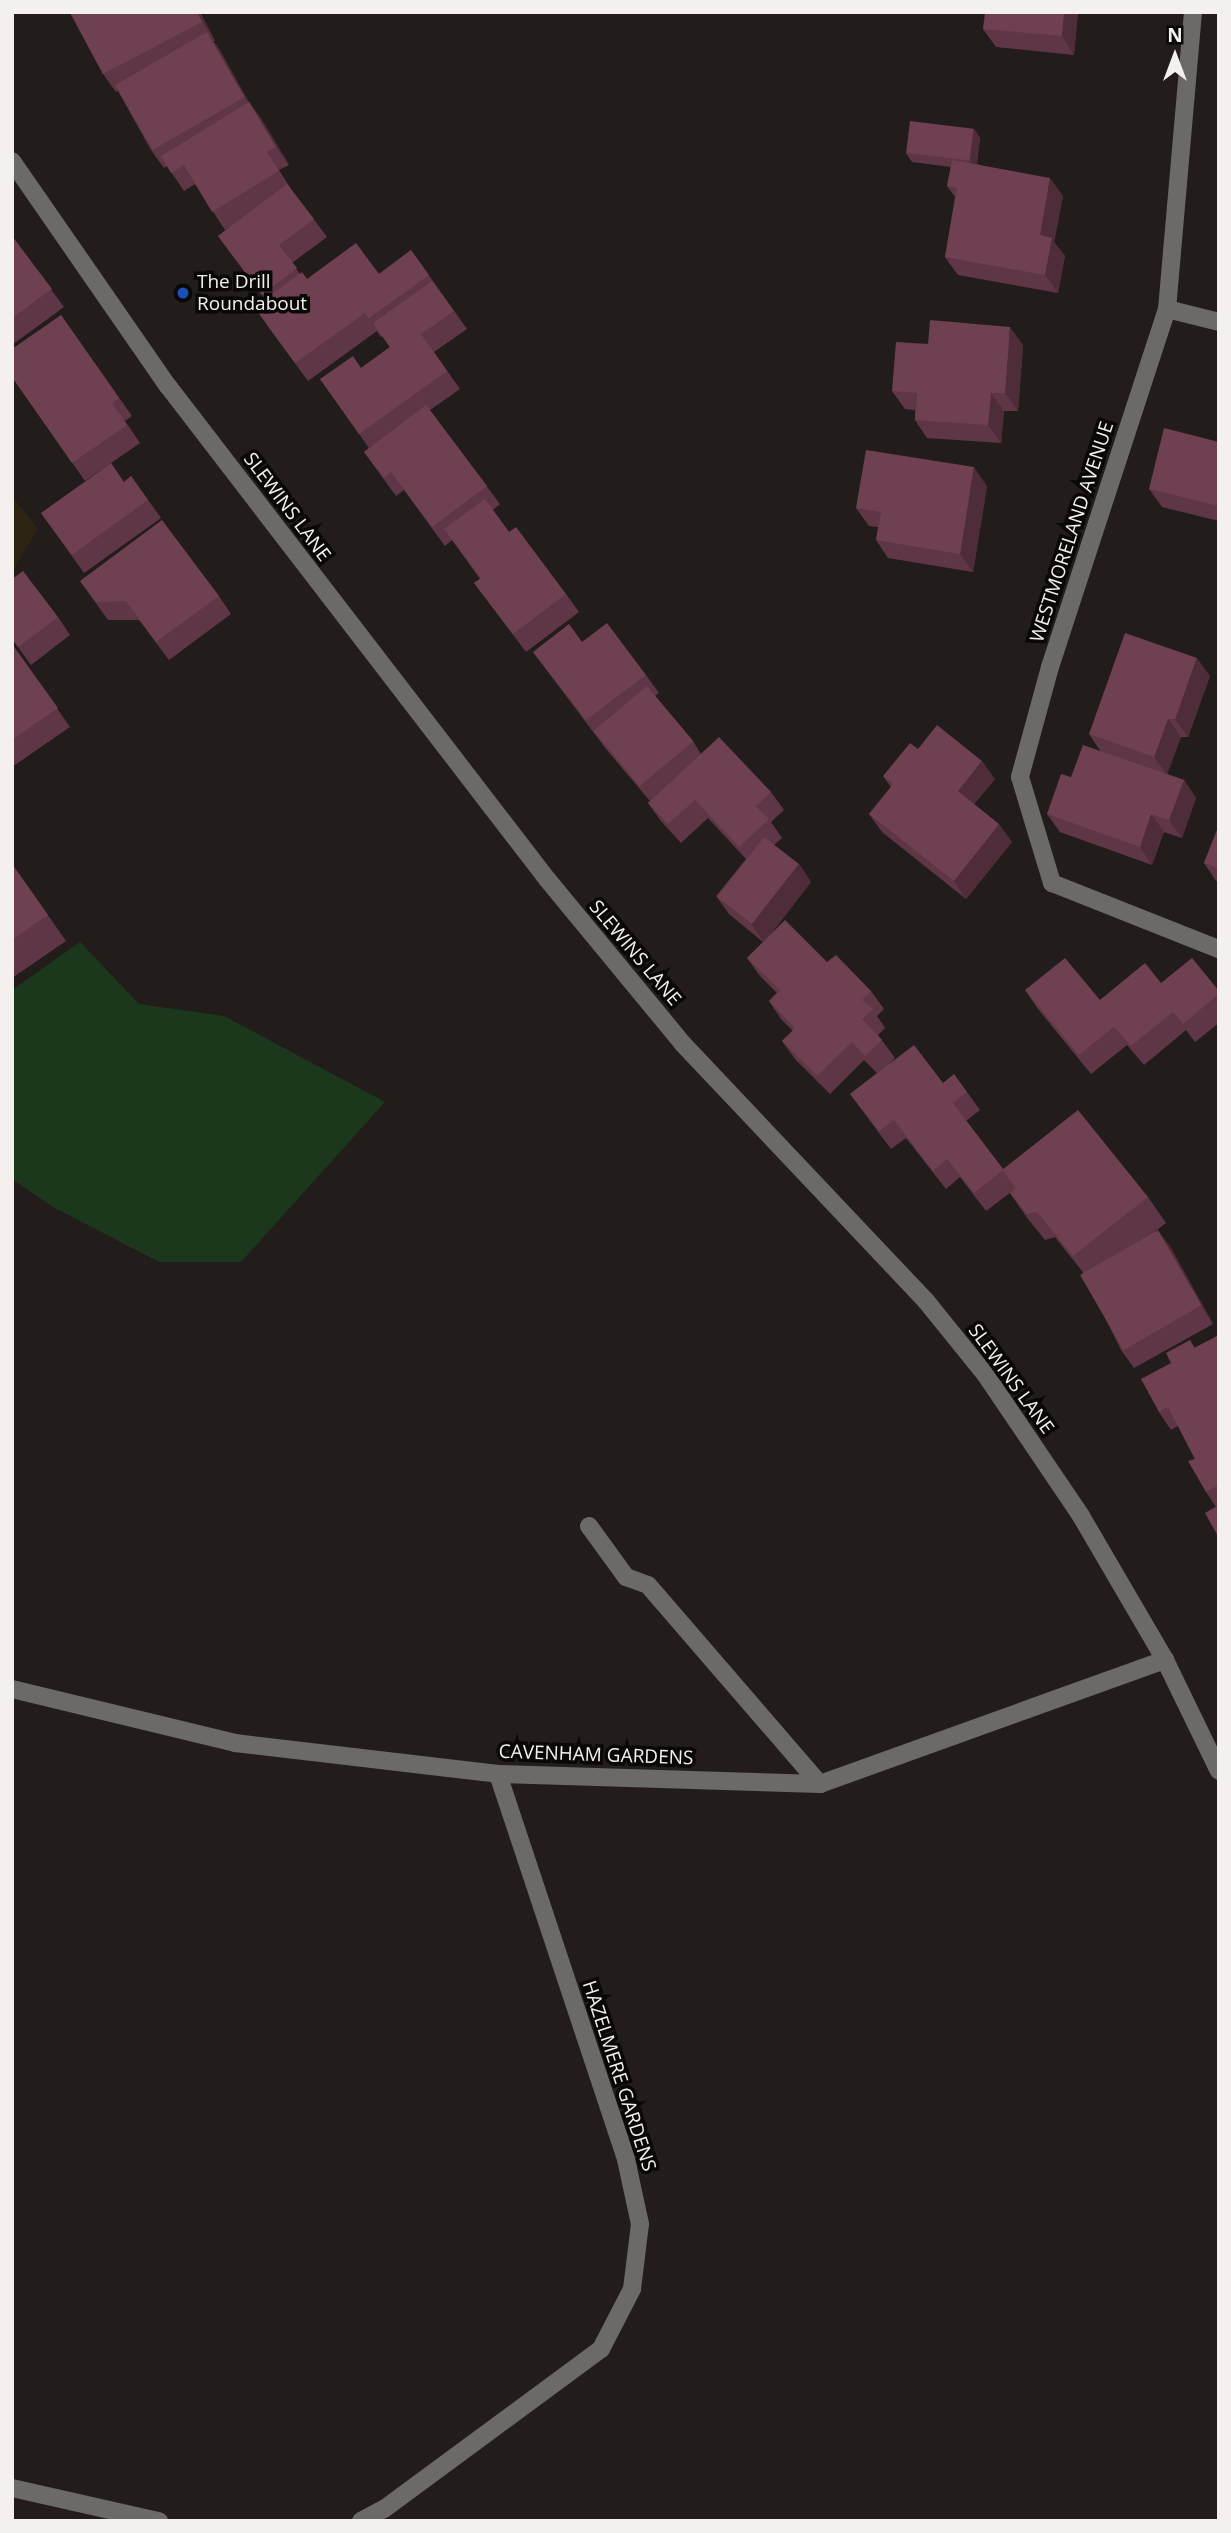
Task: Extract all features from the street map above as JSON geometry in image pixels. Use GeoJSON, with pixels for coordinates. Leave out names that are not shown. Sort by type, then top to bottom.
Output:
{"type":"FeatureCollection","features":[{"type":"Feature","properties":{"kind":"street","name":"WESTMORELAND AVENUE"},"geometry":{"type":"LineString","coordinates":[[1193,12],[1167,310],[1050,667],[1020,777],[1052,883],[1219,948]]}},
{"type":"Feature","properties":{"kind":"street","name":"SLEWINS LANE"},"geometry":{"type":"LineString","coordinates":[[12,161],[168,386],[547,879],[683,1044],[926,1301],[985,1374],[1081,1516],[1165,1660],[1219,1770]]}},
{"type":"Feature","properties":{"kind":"street"},"geometry":{"type":"LineString","coordinates":[[1167,310],[1219,322]]}},
{"type":"Feature","properties":{"kind":"street"},"geometry":{"type":"LineString","coordinates":[[589,1526],[626,1577],[648,1585],[820,1784]]}},
{"type":"Feature","properties":{"kind":"street","name":"CAVENHAM GARDENS"},"geometry":{"type":"LineString","coordinates":[[12,1689],[235,1743],[498,1774],[820,1784],[1165,1660]]}},
{"type":"Feature","properties":{"kind":"street","name":"HAZELMERE GARDENS"},"geometry":{"type":"LineString","coordinates":[[361,2521],[384,2509],[601,2349],[632,2289],[640,2224],[626,2158],[498,1774]]}},
{"type":"Feature","properties":{"kind":"street"},"geometry":{"type":"LineString","coordinates":[[12,2488],[159,2521]]}},
{"type":"Feature","properties":{"kind":"shaded area"},"geometry":{"type":"Polygon","coordinates":[[[12,496],[38,529],[12,572],[12,496]]]}},
{"type":"Feature","properties":{"kind":"green space"},"geometry":{"type":"Polygon","coordinates":[[[80,942],[139,1004],[224,1016],[385,1102],[241,1262],[159,1262],[53,1207],[12,1179],[12,990],[80,942]]]}},
{"type":"Feature","properties":{"kind":"building"},"geometry":{"type":"Polygon","coordinates":[[[70,12],[197,12],[202,22],[103,74],[70,12]]]}},
{"type":"Feature","properties":{"kind":"building"},"geometry":{"type":"Polygon","coordinates":[[[985,12],[1064,12],[1062,36],[983,29],[985,12]]]}},
{"type":"Feature","properties":{"kind":"building"},"geometry":{"type":"Polygon","coordinates":[[[207,32],[244,97],[153,150],[115,85],[207,32]]]}},
{"type":"Feature","properties":{"kind":"building"},"geometry":{"type":"Polygon","coordinates":[[[249,102],[276,147],[267,152],[279,171],[212,212],[184,165],[171,173],[161,156],[249,102]]]}},
{"type":"Feature","properties":{"kind":"building"},"geometry":{"type":"Polygon","coordinates":[[[910,121],[974,129],[970,161],[906,153],[910,121]]]}},
{"type":"Feature","properties":{"kind":"building"},"geometry":{"type":"Polygon","coordinates":[[[952,160],[1050,178],[1040,235],[1052,238],[1045,275],[945,257],[957,188],[947,186],[952,160]]]}},
{"type":"Feature","properties":{"kind":"building"},"geometry":{"type":"Polygon","coordinates":[[[287,184],[314,219],[279,245],[297,268],[262,295],[218,236],[287,184]]]}},
{"type":"Feature","properties":{"kind":"building"},"geometry":{"type":"Polygon","coordinates":[[[12,236],[52,289],[12,318],[12,236]]]}},
{"type":"Feature","properties":{"kind":"building"},"geometry":{"type":"Polygon","coordinates":[[[356,243],[379,274],[411,250],[429,275],[369,318],[365,313],[295,363],[254,307],[302,272],[307,279],[356,243]]]}},
{"type":"Feature","properties":{"kind":"building"},"geometry":{"type":"Polygon","coordinates":[[[432,281],[454,311],[421,334],[447,371],[359,434],[320,379],[353,356],[361,368],[390,347],[373,323],[432,281]]]}},
{"type":"Feature","properties":{"kind":"building"},"geometry":{"type":"Polygon","coordinates":[[[61,315],[119,398],[112,403],[127,425],[72,463],[12,377],[12,349],[61,315]]]}},
{"type":"Feature","properties":{"kind":"building"},"geometry":{"type":"Polygon","coordinates":[[[930,320],[1010,327],[1005,393],[991,393],[988,425],[915,420],[917,393],[892,391],[896,342],[928,344],[930,320]]]}},
{"type":"Feature","properties":{"kind":"building"},"geometry":{"type":"Polygon","coordinates":[[[426,405],[487,486],[432,527],[391,472],[384,478],[364,452],[426,405]]]}},
{"type":"Feature","properties":{"kind":"building"},"geometry":{"type":"Polygon","coordinates":[[[1164,428],[1219,442],[1219,506],[1149,489],[1164,428]]]}},
{"type":"Feature","properties":{"kind":"building"},"geometry":{"type":"Polygon","coordinates":[[[866,450],[974,467],[960,554],[876,540],[881,512],[856,508],[866,450]]]}},
{"type":"Feature","properties":{"kind":"building"},"geometry":{"type":"Polygon","coordinates":[[[111,463],[124,482],[131,476],[148,500],[72,555],[41,513],[111,463]]]}},
{"type":"Feature","properties":{"kind":"building"},"geometry":{"type":"Polygon","coordinates":[[[485,499],[509,532],[516,527],[566,594],[513,634],[474,583],[481,578],[444,529],[485,499]]]}},
{"type":"Feature","properties":{"kind":"building"},"geometry":{"type":"Polygon","coordinates":[[[162,520],[219,596],[156,642],[126,601],[96,602],[80,581],[162,520]]]}},
{"type":"Feature","properties":{"kind":"building"},"geometry":{"type":"Polygon","coordinates":[[[23,571],[58,617],[18,647],[12,639],[12,579],[23,571]]]}},
{"type":"Feature","properties":{"kind":"building"},"geometry":{"type":"Polygon","coordinates":[[[607,623],[646,675],[586,720],[533,652],[569,624],[582,642],[607,623]]]}},
{"type":"Feature","properties":{"kind":"building"},"geometry":{"type":"Polygon","coordinates":[[[1125,633],[1197,658],[1175,719],[1168,719],[1154,757],[1089,734],[1125,633]]]}},
{"type":"Feature","properties":{"kind":"building"},"geometry":{"type":"Polygon","coordinates":[[[12,644],[58,708],[12,740],[12,644]]]}},
{"type":"Feature","properties":{"kind":"building"},"geometry":{"type":"Polygon","coordinates":[[[647,686],[693,741],[640,786],[593,731],[647,686]]]}},
{"type":"Feature","properties":{"kind":"building"},"geometry":{"type":"Polygon","coordinates":[[[937,725],[982,761],[958,791],[999,824],[954,881],[869,814],[893,784],[883,776],[910,743],[918,749],[937,725]]]}},
{"type":"Feature","properties":{"kind":"building"},"geometry":{"type":"Polygon","coordinates":[[[719,737],[771,792],[756,806],[769,819],[739,847],[695,800],[668,824],[648,803],[719,737]]]}},
{"type":"Feature","properties":{"kind":"building"},"geometry":{"type":"Polygon","coordinates":[[[1083,745],[1184,780],[1169,820],[1151,814],[1140,847],[1047,814],[1061,774],[1071,777],[1083,745]]]}},
{"type":"Feature","properties":{"kind":"building"},"geometry":{"type":"Polygon","coordinates":[[[1219,825],[1219,869],[1204,863],[1219,825]]]}},
{"type":"Feature","properties":{"kind":"building"},"geometry":{"type":"Polygon","coordinates":[[[764,837],[799,864],[752,924],[717,897],[764,837]]]}},
{"type":"Feature","properties":{"kind":"building"},"geometry":{"type":"Polygon","coordinates":[[[12,864],[48,915],[12,940],[12,864]]]}},
{"type":"Feature","properties":{"kind":"building"},"geometry":{"type":"Polygon","coordinates":[[[785,920],[827,962],[836,955],[871,991],[862,1000],[873,1009],[862,1019],[882,1040],[865,1056],[852,1042],[817,1076],[782,1041],[795,1028],[769,1001],[780,990],[747,958],[785,920]]]}},
{"type":"Feature","properties":{"kind":"building"},"geometry":{"type":"Polygon","coordinates":[[[1065,958],[1100,1000],[1145,963],[1161,983],[1192,958],[1219,994],[1183,1024],[1173,1012],[1131,1046],[1114,1027],[1079,1055],[1025,990],[1065,958]]]}},
{"type":"Feature","properties":{"kind":"building"},"geometry":{"type":"Polygon","coordinates":[[[914,1045],[943,1083],[954,1074],[967,1092],[953,1103],[1003,1169],[974,1193],[947,1159],[933,1171],[894,1120],[879,1131],[850,1094],[914,1045]]]}},
{"type":"Feature","properties":{"kind":"building"},"geometry":{"type":"Polygon","coordinates":[[[1078,1110],[1148,1197],[1073,1256],[1037,1212],[1027,1214],[1010,1193],[1016,1188],[1002,1170],[1078,1110]]]}},
{"type":"Feature","properties":{"kind":"building"},"geometry":{"type":"Polygon","coordinates":[[[1158,1230],[1202,1305],[1124,1350],[1080,1275],[1158,1230]]]}},
{"type":"Feature","properties":{"kind":"building"},"geometry":{"type":"Polygon","coordinates":[[[1219,1335],[1219,1485],[1206,1492],[1188,1461],[1195,1459],[1168,1407],[1159,1412],[1141,1379],[1171,1363],[1166,1353],[1190,1340],[1194,1348],[1219,1335]]]}},
{"type":"Feature","properties":{"kind":"building"},"geometry":{"type":"Polygon","coordinates":[[[1219,1505],[1219,1538],[1205,1513],[1219,1505]]]}},
{"type":"Feature","properties":{"kind":"place","name":"The Drill Roundabout"},"geometry":{"type":"Point","coordinates":[183,293]}}]}
